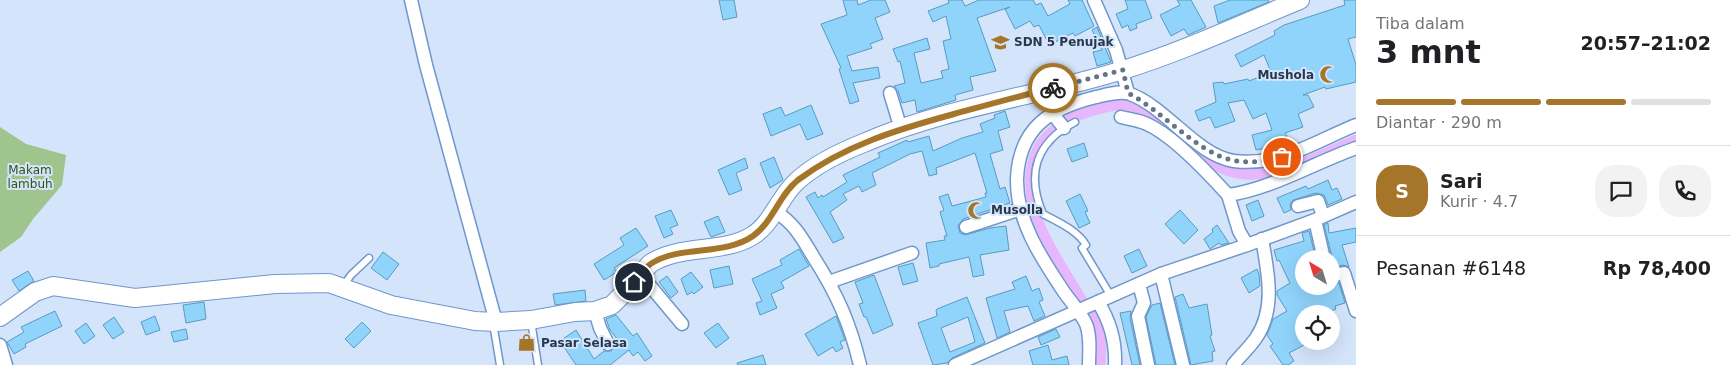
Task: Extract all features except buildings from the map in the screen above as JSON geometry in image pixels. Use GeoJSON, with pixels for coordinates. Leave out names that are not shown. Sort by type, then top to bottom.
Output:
{"type":"FeatureCollection","features":[{"type":"Feature","properties":{"kind":"street"},"geometry":{"type":"LineString","coordinates":[[411,0],[426,65],[494,322]]}},
{"type":"Feature","properties":{"kind":"street"},"geometry":{"type":"LineString","coordinates":[[1094,0],[1123,70],[1128,93]]}},
{"type":"Feature","properties":{"kind":"street"},"geometry":{"type":"LineString","coordinates":[[0,317],[35,292],[53,286],[135,298],[276,284],[329,283],[343,286],[392,304],[475,321],[531,320],[575,312],[595,311],[612,305],[650,264],[687,251],[731,245],[752,236],[764,226],[796,182],[820,165],[865,142],[901,129],[1012,97],[1123,70],[1196,45],[1300,0]]}},
{"type":"Feature","properties":{"kind":"street"},"geometry":{"type":"LineString","coordinates":[[890,93],[901,129]]}},
{"type":"Feature","properties":{"kind":"street"},"geometry":{"type":"LineString","coordinates":[[1115,365],[1115,351],[1110,327],[1088,307],[1031,237],[1021,209],[1017,180],[1020,155],[1029,135],[1053,114],[1071,104],[1103,96],[1128,93],[1145,102],[1188,145],[1228,195],[1239,231],[1247,244]]}},
{"type":"Feature","properties":{"kind":"street"},"geometry":{"type":"LineString","coordinates":[[1053,114],[1067,125]]}},
{"type":"Feature","properties":{"kind":"street"},"geometry":{"type":"LineString","coordinates":[[1121,117],[1148,124],[1188,145],[1224,158],[1258,162],[1321,151],[1356,148]]}},
{"type":"Feature","properties":{"kind":"street"},"geometry":{"type":"LineString","coordinates":[[1228,195],[1262,186],[1321,151],[1356,125]]}},
{"type":"Feature","properties":{"kind":"street"},"geometry":{"type":"LineString","coordinates":[[1298,206],[1318,201],[1323,250]]}},
{"type":"Feature","properties":{"kind":"street"},"geometry":{"type":"LineString","coordinates":[[956,365],[1161,274],[1319,218],[1356,202]]}},
{"type":"Feature","properties":{"kind":"street"},"geometry":{"type":"LineString","coordinates":[[966,227],[1021,209]]}},
{"type":"Feature","properties":{"kind":"street"},"geometry":{"type":"LineString","coordinates":[[775,211],[794,225],[829,282],[843,309],[860,365]]}},
{"type":"Feature","properties":{"kind":"street"},"geometry":{"type":"LineString","coordinates":[[1233,365],[1256,338],[1268,308],[1269,284],[1262,239]]}},
{"type":"Feature","properties":{"kind":"street"},"geometry":{"type":"LineString","coordinates":[[829,282],[912,253]]}},
{"type":"Feature","properties":{"kind":"street"},"geometry":{"type":"LineString","coordinates":[[1340,273],[1344,272],[1356,311]]}},
{"type":"Feature","properties":{"kind":"street"},"geometry":{"type":"LineString","coordinates":[[641,274],[682,324]]}},
{"type":"Feature","properties":{"kind":"street"},"geometry":{"type":"LineString","coordinates":[[1161,274],[1183,365]]}},
{"type":"Feature","properties":{"kind":"street"},"geometry":{"type":"LineString","coordinates":[[1138,284],[1144,303],[1138,316],[1148,365]]}},
{"type":"Feature","properties":{"kind":"street"},"geometry":{"type":"LineString","coordinates":[[1088,307],[1089,365]]}},
{"type":"Feature","properties":{"kind":"street"},"geometry":{"type":"LineString","coordinates":[[595,311],[600,328],[608,344]]}},
{"type":"Feature","properties":{"kind":"street"},"geometry":{"type":"LineString","coordinates":[[0,344],[6,365]]}},
{"type":"Feature","properties":{"kind":"lane"},"geometry":{"type":"LineString","coordinates":[[1067,125],[1048,141],[1039,158],[1035,174],[1036,192],[1044,214],[1058,220],[1081,237],[1086,245],[1082,248],[1111,296]]}},
{"type":"Feature","properties":{"kind":"lane"},"geometry":{"type":"LineString","coordinates":[[343,286],[351,275],[369,258]]}},
{"type":"Feature","properties":{"kind":"lane"},"geometry":{"type":"LineString","coordinates":[[531,320],[538,365]]}},
{"type":"Feature","properties":{"kind":"lane"},"geometry":{"type":"LineString","coordinates":[[494,322],[500,365]]}},
{"type":"Feature","properties":{"kind":"green space","name":"Makam lambuh"},"geometry":{"type":"Polygon","coordinates":[[[0,127],[26,144],[66,155],[62,185],[33,219],[21,237],[0,252],[0,127]]]}},
{"type":"Feature","properties":{"kind":"waterway"},"geometry":{"type":"LineString","coordinates":[[1100,365],[1101,339],[1097,326],[1046,240],[1034,208],[1031,192],[1031,174],[1034,158],[1040,145],[1054,130],[1070,119],[1089,111],[1112,106],[1129,105],[1147,112],[1161,121],[1200,155],[1214,164],[1229,171],[1245,174],[1260,174],[1288,169],[1356,140]]}},
{"type":"Feature","properties":{"kind":"way so far"},"geometry":{"type":"LineString","coordinates":[[1053,88],[1123,70],[1128,93],[1145,102],[1215,154],[1233,161],[1258,162],[1282,157]]}},
{"type":"Feature","properties":{"kind":"place","name":"SDN 5 Penujak"},"geometry":{"type":"Point","coordinates":[1000,42]}},
{"type":"Feature","properties":{"kind":"place","name":"Mushola"},"geometry":{"type":"Point","coordinates":[1328,75]}},
{"type":"Feature","properties":{"kind":"place","name":"Musolla"},"geometry":{"type":"Point","coordinates":[977,210]}},
{"type":"Feature","properties":{"kind":"place","name":"Pasar Selasa"},"geometry":{"type":"Point","coordinates":[527,343]}},
{"type":"Feature","properties":{"kind":"route"},"geometry":{"type":"LineString","coordinates":[[634,282],[650,264],[663,258],[687,251],[731,245],[752,236],[764,226],[796,182],[820,165],[865,142],[911,125],[1012,97],[1053,88]]}}]}
